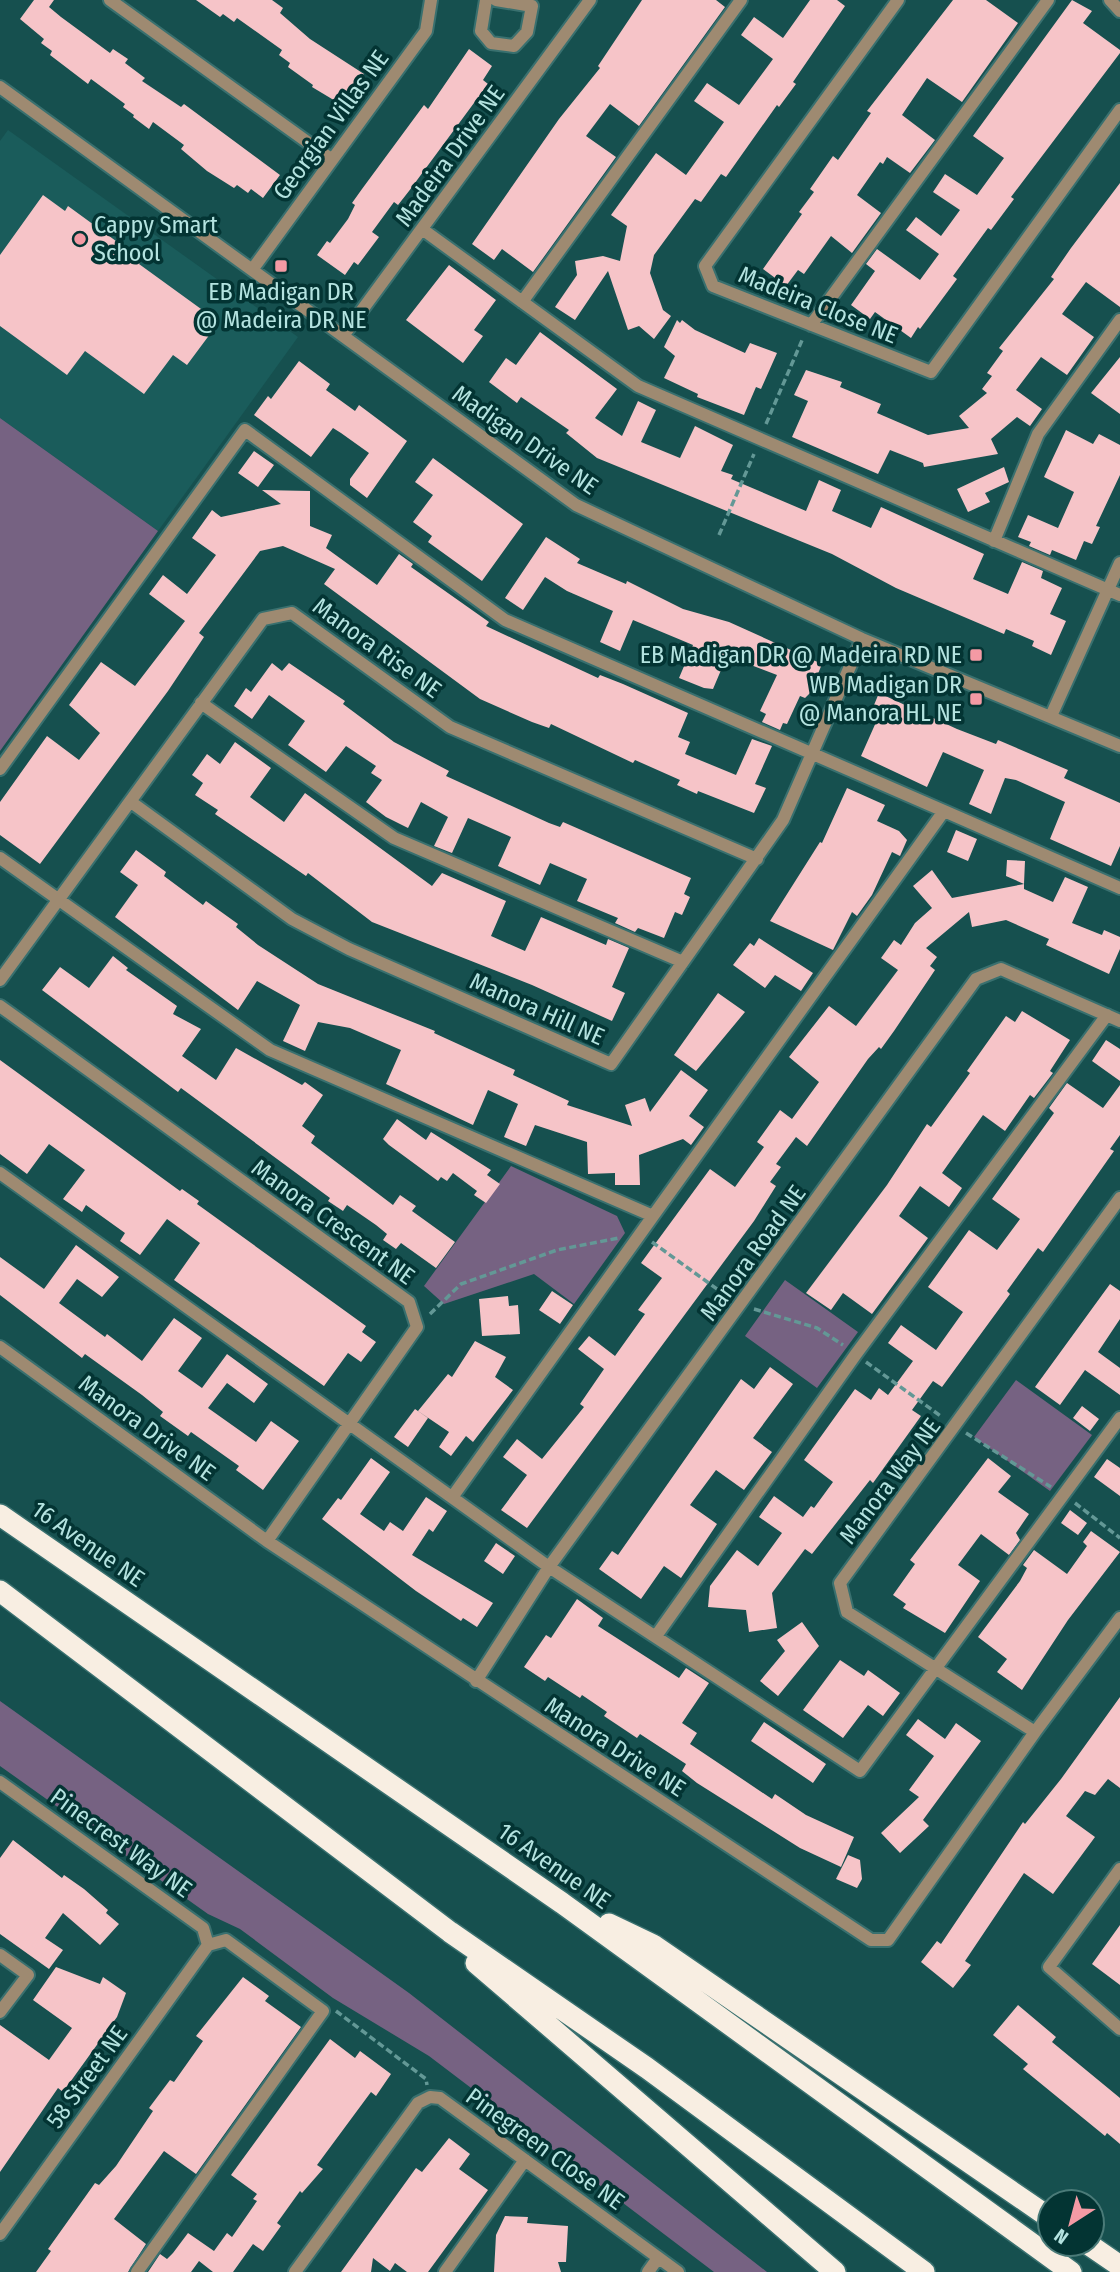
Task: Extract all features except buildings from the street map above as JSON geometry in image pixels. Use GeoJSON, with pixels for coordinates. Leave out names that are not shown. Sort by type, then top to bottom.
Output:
{"type":"FeatureCollection","features":[{"type":"Feature","properties":{"kind":"highway","name":"16 Avenue NE"},"geometry":{"type":"LineString","coordinates":[[0,1515],[562,1903],[1071,2272]]}},
{"type":"Feature","properties":{"kind":"highway"},"geometry":{"type":"LineString","coordinates":[[0,1591],[450,1932],[647,2068],[924,2272]]}},
{"type":"Feature","properties":{"kind":"highway"},"geometry":{"type":"LineString","coordinates":[[562,1903],[653,1945],[1036,2208]]}},
{"type":"Feature","properties":{"kind":"highway"},"geometry":{"type":"LineString","coordinates":[[450,1932],[482,1970],[835,2272]]}},
{"type":"Feature","properties":{"kind":"street"},"geometry":{"type":"LineString","coordinates":[[110,0],[331,159]]}},
{"type":"Feature","properties":{"kind":"street","name":"Georgian Villas NE"},"geometry":{"type":"LineString","coordinates":[[252,270],[426,31],[431,0]]}},
{"type":"Feature","properties":{"kind":"street"},"geometry":{"type":"LineString","coordinates":[[486,0],[481,31],[491,43],[514,46],[527,32],[532,6],[496,0]]}},
{"type":"Feature","properties":{"kind":"street","name":"Madeira Drive NE"},"geometry":{"type":"LineString","coordinates":[[343,335],[590,0]]}},
{"type":"Feature","properties":{"kind":"street"},"geometry":{"type":"LineString","coordinates":[[522,302],[741,0]]}},
{"type":"Feature","properties":{"kind":"street","name":"Madeira Close NE"},"geometry":{"type":"LineString","coordinates":[[898,0],[705,267],[713,286],[931,372],[1120,110]]}},
{"type":"Feature","properties":{"kind":"street"},"geometry":{"type":"LineString","coordinates":[[811,325],[1048,0]]}},
{"type":"Feature","properties":{"kind":"street"},"geometry":{"type":"LineString","coordinates":[[1110,0],[1120,11]]}},
{"type":"Feature","properties":{"kind":"street","name":"Madigan Drive NE"},"geometry":{"type":"LineString","coordinates":[[0,87],[576,505],[862,639],[1120,746]]}},
{"type":"Feature","properties":{"kind":"street"},"geometry":{"type":"LineString","coordinates":[[422,229],[638,386],[1114,592]]}},
{"type":"Feature","properties":{"kind":"street"},"geometry":{"type":"LineString","coordinates":[[994,541],[1038,434],[1120,320]]}},
{"type":"Feature","properties":{"kind":"street"},"geometry":{"type":"LineString","coordinates":[[0,769],[245,430],[505,620],[1120,888]]}},
{"type":"Feature","properties":{"kind":"street"},"geometry":{"type":"LineString","coordinates":[[1051,716],[1114,592],[1120,563]]}},
{"type":"Feature","properties":{"kind":"street","name":"Manora Rise NE"},"geometry":{"type":"LineString","coordinates":[[0,980],[263,619],[292,613],[450,727],[757,859]]}},
{"type":"Feature","properties":{"kind":"street","name":"Manora Hill NE"},"geometry":{"type":"LineString","coordinates":[[131,802],[292,919],[349,949],[611,1064],[783,820],[815,753],[862,639]]}},
{"type":"Feature","properties":{"kind":"street"},"geometry":{"type":"LineString","coordinates":[[201,703],[394,838],[683,962]]}},
{"type":"Feature","properties":{"kind":"street"},"geometry":{"type":"LineString","coordinates":[[453,1496],[944,811]]}},
{"type":"Feature","properties":{"kind":"street"},"geometry":{"type":"LineString","coordinates":[[0,858],[270,1050],[653,1216]]}},
{"type":"Feature","properties":{"kind":"street","name":"Manora Road NE"},"geometry":{"type":"LineString","coordinates":[[476,1681],[549,1567],[976,979],[1002,969],[1120,1021]]}},
{"type":"Feature","properties":{"kind":"street","name":"Manora Crescent NE"},"geometry":{"type":"LineString","coordinates":[[0,1006],[409,1302],[417,1327]]}},
{"type":"Feature","properties":{"kind":"street"},"geometry":{"type":"LineString","coordinates":[[656,1636],[856,1354],[1107,1015]]}},
{"type":"Feature","properties":{"kind":"street"},"geometry":{"type":"LineString","coordinates":[[0,1173],[549,1567],[860,1770],[1120,1418]]}},
{"type":"Feature","properties":{"kind":"street","name":"Manora Way NE"},"geometry":{"type":"LineString","coordinates":[[1035,1732],[847,1612],[840,1583],[1120,1198]]}},
{"type":"Feature","properties":{"kind":"street"},"geometry":{"type":"LineString","coordinates":[[267,1541],[417,1327]]}},
{"type":"Feature","properties":{"kind":"street","name":"Manora Drive NE"},"geometry":{"type":"LineString","coordinates":[[0,1347],[267,1541],[871,1940],[888,1940],[1035,1732],[1120,1618]]}},
{"type":"Feature","properties":{"kind":"street","name":"Pinecrest Way NE"},"geometry":{"type":"LineString","coordinates":[[0,1782],[203,1928],[208,1945]]}},
{"type":"Feature","properties":{"kind":"street"},"geometry":{"type":"LineString","coordinates":[[1119,2027],[1049,1967],[1120,1869]]}},
{"type":"Feature","properties":{"kind":"street"},"geometry":{"type":"LineString","coordinates":[[137,2272],[323,2011],[226,1940],[208,1945]]}},
{"type":"Feature","properties":{"kind":"street","name":"58 Street NE"},"geometry":{"type":"LineString","coordinates":[[0,2234],[208,1945]]}},
{"type":"Feature","properties":{"kind":"street"},"geometry":{"type":"LineString","coordinates":[[0,1955],[28,1975],[0,2012]]}},
{"type":"Feature","properties":{"kind":"street","name":"Pinegreen Close NE"},"geometry":{"type":"LineString","coordinates":[[295,2272],[418,2103],[430,2097],[440,2098],[678,2272]]}},
{"type":"Feature","properties":{"kind":"street"},"geometry":{"type":"LineString","coordinates":[[445,2272],[525,2160]]}},
{"type":"Feature","properties":{"kind":"street"},"geometry":{"type":"LineString","coordinates":[[648,2272],[658,2258]]}},
{"type":"Feature","properties":{"kind":"path"},"geometry":{"type":"LineString","coordinates":[[417,1327],[461,1284],[557,1250],[640,1233],[741,1305],[817,1328],[956,1427],[1063,1494],[1120,1538]]}},
{"type":"Feature","properties":{"kind":"path"},"geometry":{"type":"LineString","coordinates":[[323,2011],[336,2011],[426,2079],[430,2097]]}},
{"type":"Feature","properties":{"kind":"shaded area","name":"Cappy Smart School"},"geometry":{"type":"Polygon","coordinates":[[[8,130],[298,337],[158,531],[0,418],[0,141],[8,130]]]}},
{"type":"Feature","properties":{"kind":"shaded area"},"geometry":{"type":"Polygon","coordinates":[[[0,418],[158,531],[0,751],[0,418]]]}},
{"type":"Feature","properties":{"kind":"shaded area"},"geometry":{"type":"Polygon","coordinates":[[[511,1166],[617,1216],[625,1233],[574,1304],[534,1274],[444,1304],[424,1286],[511,1166]]]}},
{"type":"Feature","properties":{"kind":"shaded area"},"geometry":{"type":"Polygon","coordinates":[[[785,1280],[858,1332],[817,1388],[745,1336],[785,1280]]]}},
{"type":"Feature","properties":{"kind":"shaded area"},"geometry":{"type":"Polygon","coordinates":[[[1016,1380],[1092,1435],[1050,1491],[974,1437],[1016,1380]]]}},
{"type":"Feature","properties":{"kind":"shaded area"},"geometry":{"type":"Polygon","coordinates":[[[0,1701],[409,1993],[767,2272],[714,2272],[429,2056],[333,1998],[240,1929],[208,1914],[0,1766],[0,1701]]]}},
{"type":"Feature","properties":{"kind":"place","name":"Cappy Smart School"},"geometry":{"type":"Point","coordinates":[80,239]}},
{"type":"Feature","properties":{"kind":"place","name":"EB Madigan DR @ Madeira DR NE"},"geometry":{"type":"Point","coordinates":[281,266]}},
{"type":"Feature","properties":{"kind":"place","name":"EB Madigan DR @ Madeira RD NE"},"geometry":{"type":"Point","coordinates":[976,655]}},
{"type":"Feature","properties":{"kind":"place","name":"WB Madigan DR @ Manora HL NE"},"geometry":{"type":"Point","coordinates":[976,699]}}]}
